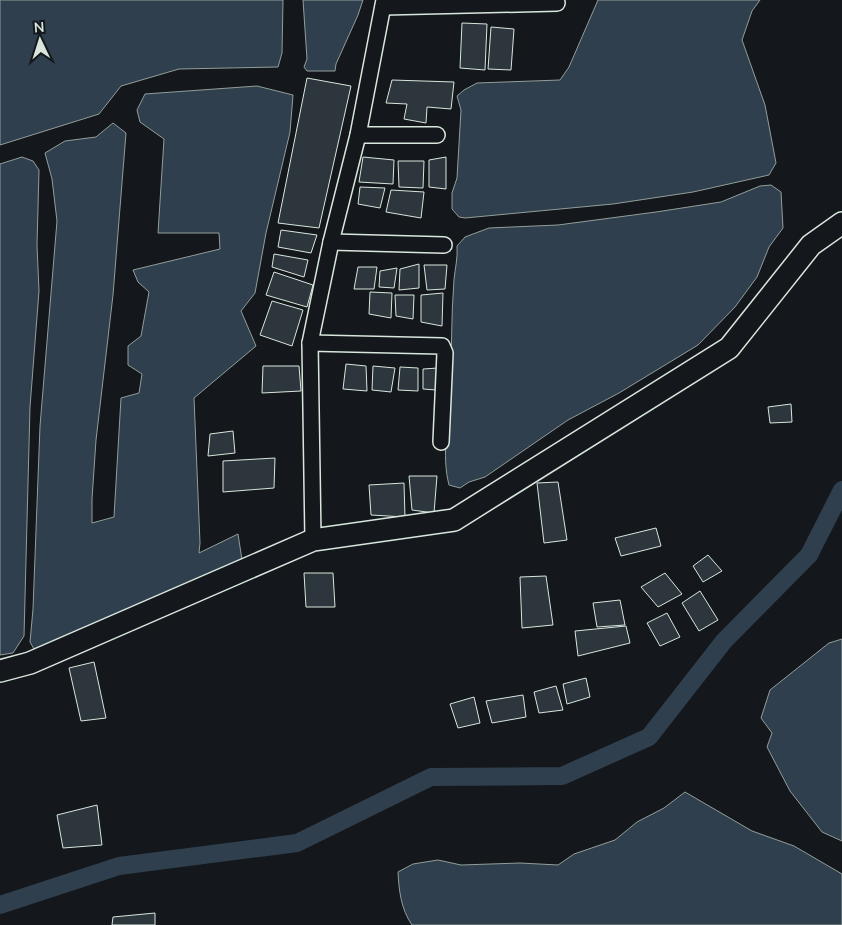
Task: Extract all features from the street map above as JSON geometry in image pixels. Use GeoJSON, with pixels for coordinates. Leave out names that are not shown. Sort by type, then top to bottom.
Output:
{"type":"FeatureCollection","features":[{"type":"Feature","properties":{"kind":"street"},"geometry":{"type":"LineString","coordinates":[[313,540],[310,342],[331,242],[358,135],[383,3],[556,3]]}},
{"type":"Feature","properties":{"kind":"street"},"geometry":{"type":"LineString","coordinates":[[358,135],[437,135]]}},
{"type":"Feature","properties":{"kind":"street"},"geometry":{"type":"LineString","coordinates":[[0,670],[30,663],[313,540],[454,520],[729,348],[811,245],[842,223]]}},
{"type":"Feature","properties":{"kind":"street"},"geometry":{"type":"LineString","coordinates":[[331,242],[444,245]]}},
{"type":"Feature","properties":{"kind":"street"},"geometry":{"type":"LineString","coordinates":[[310,342],[442,346],[445,353],[441,442]]}},
{"type":"Feature","properties":{"kind":"water"},"geometry":{"type":"Polygon","coordinates":[[[0,0],[283,0],[282,53],[278,67],[179,69],[121,86],[99,114],[0,145],[0,0]]]}},
{"type":"Feature","properties":{"kind":"water"},"geometry":{"type":"Polygon","coordinates":[[[303,0],[363,0],[336,64],[335,71],[307,71],[304,67],[307,59],[303,0]]]}},
{"type":"Feature","properties":{"kind":"water"},"geometry":{"type":"Polygon","coordinates":[[[598,0],[760,0],[752,11],[742,40],[765,105],[776,163],[769,175],[693,192],[613,204],[465,218],[459,217],[452,209],[452,193],[457,178],[461,110],[457,96],[477,83],[560,80],[569,67],[598,0]]]}},
{"type":"Feature","properties":{"kind":"water"},"geometry":{"type":"Polygon","coordinates":[[[257,86],[293,95],[290,132],[266,233],[255,293],[241,311],[256,346],[194,398],[199,553],[238,534],[242,560],[45,650],[34,649],[30,642],[40,426],[57,221],[52,179],[45,153],[65,141],[96,137],[113,123],[126,133],[113,295],[96,440],[92,523],[114,517],[121,398],[139,393],[142,374],[128,365],[128,346],[141,336],[149,292],[138,282],[133,270],[220,249],[219,233],[158,233],[164,139],[140,122],[137,110],[145,94],[257,86]]]}},
{"type":"Feature","properties":{"kind":"water"},"geometry":{"type":"Polygon","coordinates":[[[22,157],[33,161],[39,170],[37,245],[39,291],[30,407],[24,636],[13,653],[0,655],[0,164],[22,157]]]}},
{"type":"Feature","properties":{"kind":"water"},"geometry":{"type":"Polygon","coordinates":[[[771,185],[781,192],[783,228],[769,247],[757,277],[735,307],[698,345],[619,393],[568,420],[485,477],[469,482],[460,488],[449,485],[446,449],[454,276],[457,246],[465,237],[489,228],[558,225],[721,202],[760,186],[771,185]]]}},
{"type":"Feature","properties":{"kind":"water"},"geometry":{"type":"Polygon","coordinates":[[[842,639],[842,841],[822,832],[790,791],[767,747],[772,733],[761,718],[770,690],[829,643],[842,639]]]}},
{"type":"Feature","properties":{"kind":"water"},"geometry":{"type":"Polygon","coordinates":[[[685,792],[752,831],[794,846],[842,874],[842,925],[412,925],[405,913],[400,893],[398,872],[413,864],[438,860],[461,865],[520,863],[558,865],[574,854],[615,840],[637,822],[664,808],[685,792]]]}},
{"type":"Feature","properties":{"kind":"building"},"geometry":{"type":"Polygon","coordinates":[[[462,23],[487,24],[485,70],[460,68],[462,23]]]}},
{"type":"Feature","properties":{"kind":"building"},"geometry":{"type":"Polygon","coordinates":[[[491,27],[514,29],[511,70],[488,69],[491,27]]]}},
{"type":"Feature","properties":{"kind":"building"},"geometry":{"type":"Polygon","coordinates":[[[307,78],[351,86],[319,228],[278,223],[307,78]]]}},
{"type":"Feature","properties":{"kind":"building"},"geometry":{"type":"Polygon","coordinates":[[[392,80],[454,82],[451,109],[427,107],[426,123],[404,119],[407,104],[386,103],[392,80]]]}},
{"type":"Feature","properties":{"kind":"building"},"geometry":{"type":"Polygon","coordinates":[[[363,157],[394,160],[393,184],[359,182],[363,157]]]}},
{"type":"Feature","properties":{"kind":"building"},"geometry":{"type":"Polygon","coordinates":[[[446,157],[446,189],[429,187],[429,160],[446,157]]]}},
{"type":"Feature","properties":{"kind":"building"},"geometry":{"type":"Polygon","coordinates":[[[398,161],[424,161],[423,188],[399,187],[398,161]]]}},
{"type":"Feature","properties":{"kind":"building"},"geometry":{"type":"Polygon","coordinates":[[[360,187],[385,188],[380,208],[358,204],[360,187]]]}},
{"type":"Feature","properties":{"kind":"building"},"geometry":{"type":"Polygon","coordinates":[[[391,190],[424,192],[421,218],[386,212],[391,190]]]}},
{"type":"Feature","properties":{"kind":"building"},"geometry":{"type":"Polygon","coordinates":[[[281,230],[317,235],[311,253],[278,247],[281,230]]]}},
{"type":"Feature","properties":{"kind":"building"},"geometry":{"type":"Polygon","coordinates":[[[274,254],[308,260],[304,277],[272,267],[274,254]]]}},
{"type":"Feature","properties":{"kind":"building"},"geometry":{"type":"Polygon","coordinates":[[[419,264],[419,288],[399,290],[400,269],[419,264]]]}},
{"type":"Feature","properties":{"kind":"building"},"geometry":{"type":"Polygon","coordinates":[[[424,265],[447,265],[445,289],[427,290],[424,265]]]}},
{"type":"Feature","properties":{"kind":"building"},"geometry":{"type":"Polygon","coordinates":[[[358,267],[377,267],[374,289],[354,289],[358,267]]]}},
{"type":"Feature","properties":{"kind":"building"},"geometry":{"type":"Polygon","coordinates":[[[397,268],[394,288],[379,287],[380,271],[397,268]]]}},
{"type":"Feature","properties":{"kind":"building"},"geometry":{"type":"Polygon","coordinates":[[[274,272],[313,285],[307,307],[266,295],[274,272]]]}},
{"type":"Feature","properties":{"kind":"building"},"geometry":{"type":"Polygon","coordinates":[[[370,292],[392,293],[391,318],[369,314],[370,292]]]}},
{"type":"Feature","properties":{"kind":"building"},"geometry":{"type":"Polygon","coordinates":[[[443,293],[442,326],[421,322],[421,295],[443,293]]]}},
{"type":"Feature","properties":{"kind":"building"},"geometry":{"type":"Polygon","coordinates":[[[395,295],[414,295],[413,319],[396,316],[395,295]]]}},
{"type":"Feature","properties":{"kind":"building"},"geometry":{"type":"Polygon","coordinates":[[[272,301],[303,310],[292,346],[260,335],[272,301]]]}},
{"type":"Feature","properties":{"kind":"building"},"geometry":{"type":"Polygon","coordinates":[[[346,364],[366,366],[367,391],[343,389],[346,364]]]}},
{"type":"Feature","properties":{"kind":"building"},"geometry":{"type":"Polygon","coordinates":[[[263,366],[299,366],[301,391],[262,393],[263,366]]]}},
{"type":"Feature","properties":{"kind":"building"},"geometry":{"type":"Polygon","coordinates":[[[373,366],[395,368],[391,392],[372,390],[373,366]]]}},
{"type":"Feature","properties":{"kind":"building"},"geometry":{"type":"Polygon","coordinates":[[[400,367],[418,368],[418,391],[398,390],[400,367]]]}},
{"type":"Feature","properties":{"kind":"building"},"geometry":{"type":"Polygon","coordinates":[[[438,368],[436,390],[423,389],[423,369],[438,368]]]}},
{"type":"Feature","properties":{"kind":"building"},"geometry":{"type":"Polygon","coordinates":[[[791,404],[792,422],[770,423],[768,407],[791,404]]]}},
{"type":"Feature","properties":{"kind":"building"},"geometry":{"type":"Polygon","coordinates":[[[233,431],[235,453],[208,456],[210,434],[233,431]]]}},
{"type":"Feature","properties":{"kind":"building"},"geometry":{"type":"Polygon","coordinates":[[[275,458],[274,488],[223,492],[223,461],[275,458]]]}},
{"type":"Feature","properties":{"kind":"building"},"geometry":{"type":"Polygon","coordinates":[[[409,476],[437,476],[434,513],[412,510],[409,476]]]}},
{"type":"Feature","properties":{"kind":"building"},"geometry":{"type":"Polygon","coordinates":[[[558,482],[567,540],[544,543],[537,483],[558,482]]]}},
{"type":"Feature","properties":{"kind":"building"},"geometry":{"type":"Polygon","coordinates":[[[404,483],[405,517],[371,515],[369,485],[404,483]]]}},
{"type":"Feature","properties":{"kind":"building"},"geometry":{"type":"Polygon","coordinates":[[[656,528],[661,546],[621,556],[615,538],[656,528]]]}},
{"type":"Feature","properties":{"kind":"building"},"geometry":{"type":"Polygon","coordinates":[[[708,555],[722,571],[703,582],[693,566],[708,555]]]}},
{"type":"Feature","properties":{"kind":"building"},"geometry":{"type":"Polygon","coordinates":[[[304,573],[333,573],[335,607],[306,607],[304,573]]]}},
{"type":"Feature","properties":{"kind":"building"},"geometry":{"type":"Polygon","coordinates":[[[665,573],[682,594],[658,607],[641,587],[665,573]]]}},
{"type":"Feature","properties":{"kind":"building"},"geometry":{"type":"Polygon","coordinates":[[[546,576],[553,625],[522,628],[520,577],[546,576]]]}},
{"type":"Feature","properties":{"kind":"building"},"geometry":{"type":"Polygon","coordinates":[[[700,591],[718,620],[699,631],[682,603],[700,591]]]}},
{"type":"Feature","properties":{"kind":"building"},"geometry":{"type":"Polygon","coordinates":[[[620,600],[625,625],[597,627],[593,603],[620,600]]]}},
{"type":"Feature","properties":{"kind":"building"},"geometry":{"type":"Polygon","coordinates":[[[667,613],[680,637],[660,646],[647,623],[667,613]]]}},
{"type":"Feature","properties":{"kind":"building"},"geometry":{"type":"Polygon","coordinates":[[[626,626],[630,643],[578,656],[575,631],[626,626]]]}},
{"type":"Feature","properties":{"kind":"building"},"geometry":{"type":"Polygon","coordinates":[[[94,662],[106,718],[81,721],[69,668],[94,662]]]}},
{"type":"Feature","properties":{"kind":"building"},"geometry":{"type":"Polygon","coordinates":[[[586,678],[590,697],[567,704],[563,684],[586,678]]]}},
{"type":"Feature","properties":{"kind":"building"},"geometry":{"type":"Polygon","coordinates":[[[556,686],[563,710],[539,713],[534,692],[556,686]]]}},
{"type":"Feature","properties":{"kind":"building"},"geometry":{"type":"Polygon","coordinates":[[[523,695],[526,717],[492,723],[486,701],[523,695]]]}},
{"type":"Feature","properties":{"kind":"building"},"geometry":{"type":"Polygon","coordinates":[[[474,697],[480,723],[458,728],[450,704],[474,697]]]}},
{"type":"Feature","properties":{"kind":"building"},"geometry":{"type":"Polygon","coordinates":[[[97,805],[102,845],[63,848],[57,815],[97,805]]]}},
{"type":"Feature","properties":{"kind":"building"},"geometry":{"type":"Polygon","coordinates":[[[155,913],[155,925],[112,925],[113,917],[155,913]]]}},
{"type":"Feature","properties":{"kind":"waterway"},"geometry":{"type":"LineString","coordinates":[[0,905],[119,866],[297,843],[431,777],[562,776],[649,737],[724,641],[809,555],[842,490]]}}]}
